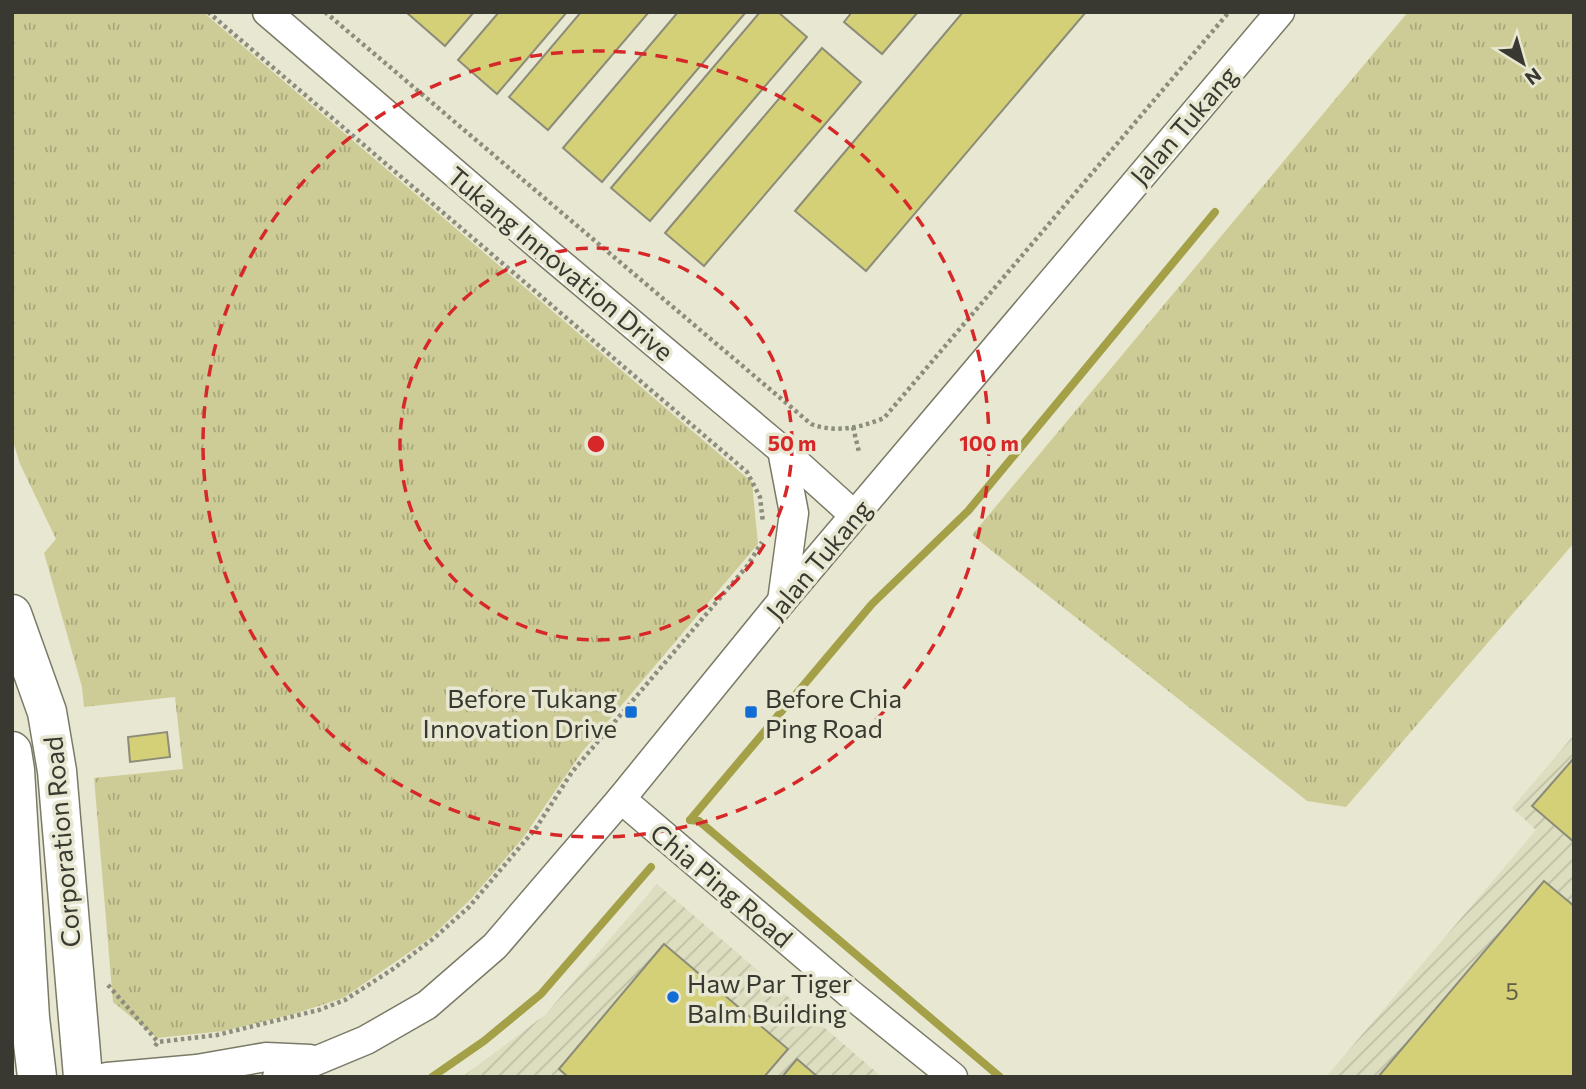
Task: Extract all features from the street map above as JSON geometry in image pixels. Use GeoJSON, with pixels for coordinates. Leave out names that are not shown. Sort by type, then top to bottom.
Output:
{"type":"FeatureCollection","features":[{"type":"Feature","properties":{"kind":"main road","name":"Corporation Road"},"geometry":{"type":"LineString","coordinates":[[12,614],[47,712],[57,771],[83,1077]]}},
{"type":"Feature","properties":{"kind":"main road","name":"Corporation Road"},"geometry":{"type":"LineString","coordinates":[[12,751],[30,1018],[37,1077]]}},
{"type":"Feature","properties":{"kind":"street","name":"Tukang Innovation Drive"},"geometry":{"type":"LineString","coordinates":[[268,12],[539,246],[782,450],[854,515]]}},
{"type":"Feature","properties":{"kind":"street","name":"Jalan Tukang"},"geometry":{"type":"LineString","coordinates":[[277,1077],[366,1040],[427,1005],[495,946],[621,799],[854,515],[1280,12]]}},
{"type":"Feature","properties":{"kind":"street"},"geometry":{"type":"LineString","coordinates":[[782,450],[794,513],[782,601]]}},
{"type":"Feature","properties":{"kind":"street","name":"Chia Ping Road"},"geometry":{"type":"LineString","coordinates":[[621,799],[849,993],[953,1077]]}},
{"type":"Feature","properties":{"kind":"street","name":"Jalan Tukang"},"geometry":{"type":"LineString","coordinates":[[107,1077],[197,1069],[266,1057],[318,1059]]}},
{"type":"Feature","properties":{"kind":"path"},"geometry":{"type":"LineString","coordinates":[[147,1052],[158,1042],[217,1035],[319,1010],[345,1000],[393,969],[451,923],[469,907],[527,838],[572,772],[748,565],[762,542],[760,497],[747,472],[208,12]]}},
{"type":"Feature","properties":{"kind":"path"},"geometry":{"type":"LineString","coordinates":[[325,12],[811,424],[826,429],[853,428],[884,418],[1229,12]]}},
{"type":"Feature","properties":{"kind":"path"},"geometry":{"type":"LineString","coordinates":[[853,428],[859,452]]}},
{"type":"Feature","properties":{"kind":"path"},"geometry":{"type":"LineString","coordinates":[[107,984],[158,1042]]}},
{"type":"Feature","properties":{"kind":"shaded area"},"geometry":{"type":"Polygon","coordinates":[[[1574,735],[1574,1077],[1326,1077],[1536,830],[1512,808],[1574,735]]]}},
{"type":"Feature","properties":{"kind":"shaded area"},"geometry":{"type":"Polygon","coordinates":[[[657,884],[882,1077],[462,1077],[545,1015],[657,884]]]}},
{"type":"Feature","properties":{"kind":"green space"},"geometry":{"type":"Polygon","coordinates":[[[12,12],[203,12],[752,482],[758,544],[582,752],[523,838],[471,899],[430,938],[343,998],[294,1014],[224,1031],[157,1038],[113,1002],[94,778],[183,769],[175,697],[84,707],[82,687],[44,553],[56,539],[20,464],[12,438],[12,12]]]}},
{"type":"Feature","properties":{"kind":"green space"},"geometry":{"type":"Polygon","coordinates":[[[1408,12],[1574,12],[1574,543],[1346,807],[1307,801],[972,535],[1408,12]]]}},
{"type":"Feature","properties":{"kind":"building"},"geometry":{"type":"Polygon","coordinates":[[[406,12],[474,12],[445,46],[406,12]]]}},
{"type":"Feature","properties":{"kind":"building"},"geometry":{"type":"Polygon","coordinates":[[[499,12],[567,12],[497,94],[458,60],[499,12]]]}},
{"type":"Feature","properties":{"kind":"building"},"geometry":{"type":"Polygon","coordinates":[[[581,12],[649,12],[548,130],[509,97],[581,12]]]}},
{"type":"Feature","properties":{"kind":"building"},"geometry":{"type":"Polygon","coordinates":[[[678,12],[746,12],[602,182],[563,148],[678,12]]]}},
{"type":"Feature","properties":{"kind":"building"},"geometry":{"type":"Polygon","coordinates":[[[760,12],[778,12],[807,37],[650,221],[611,188],[760,12]]]}},
{"type":"Feature","properties":{"kind":"building"},"geometry":{"type":"Polygon","coordinates":[[[852,12],[918,12],[882,54],[844,22],[852,12]]]}},
{"type":"Feature","properties":{"kind":"building"},"geometry":{"type":"Polygon","coordinates":[[[963,12],[1086,12],[866,271],[795,211],[963,12]]]}},
{"type":"Feature","properties":{"kind":"building"},"geometry":{"type":"Polygon","coordinates":[[[822,48],[861,82],[704,266],[665,233],[822,48]]]}},
{"type":"Feature","properties":{"kind":"building"},"geometry":{"type":"Polygon","coordinates":[[[167,732],[170,757],[130,762],[128,737],[167,732]]]}},
{"type":"Feature","properties":{"kind":"building"},"geometry":{"type":"Polygon","coordinates":[[[1574,758],[1574,842],[1532,806],[1574,758]]]}},
{"type":"Feature","properties":{"kind":"building"},"geometry":{"type":"Polygon","coordinates":[[[1544,881],[1574,906],[1574,1077],[1378,1077],[1544,881]]]}},
{"type":"Feature","properties":{"kind":"building","name":"Haw Par Tiger Balm Building"},"geometry":{"type":"Polygon","coordinates":[[[664,944],[788,1049],[764,1077],[568,1077],[559,1069],[664,944]]]}},
{"type":"Feature","properties":{"kind":"building"},"geometry":{"type":"Polygon","coordinates":[[[797,1059],[818,1077],[782,1077],[797,1059]]]}},
{"type":"Feature","properties":{"kind":"waterway"},"geometry":{"type":"LineString","coordinates":[[690,820],[872,604],[968,511],[1215,212]]}},
{"type":"Feature","properties":{"kind":"waterway"},"geometry":{"type":"LineString","coordinates":[[690,820],[699,821],[1000,1077]]}},
{"type":"Feature","properties":{"kind":"waterway"},"geometry":{"type":"LineString","coordinates":[[432,1077],[484,1041],[541,994],[651,867]]}},
{"type":"Feature","properties":{"kind":"place","name":"Before Tukang Innovation Drive"},"geometry":{"type":"Point","coordinates":[631,712]}},
{"type":"Feature","properties":{"kind":"place","name":"Before Chia Ping Road"},"geometry":{"type":"Point","coordinates":[751,712]}},
{"type":"Feature","properties":{"kind":"place","name":"Haw Par Tiger Balm Building"},"geometry":{"type":"Point","coordinates":[673,997]}}]}
